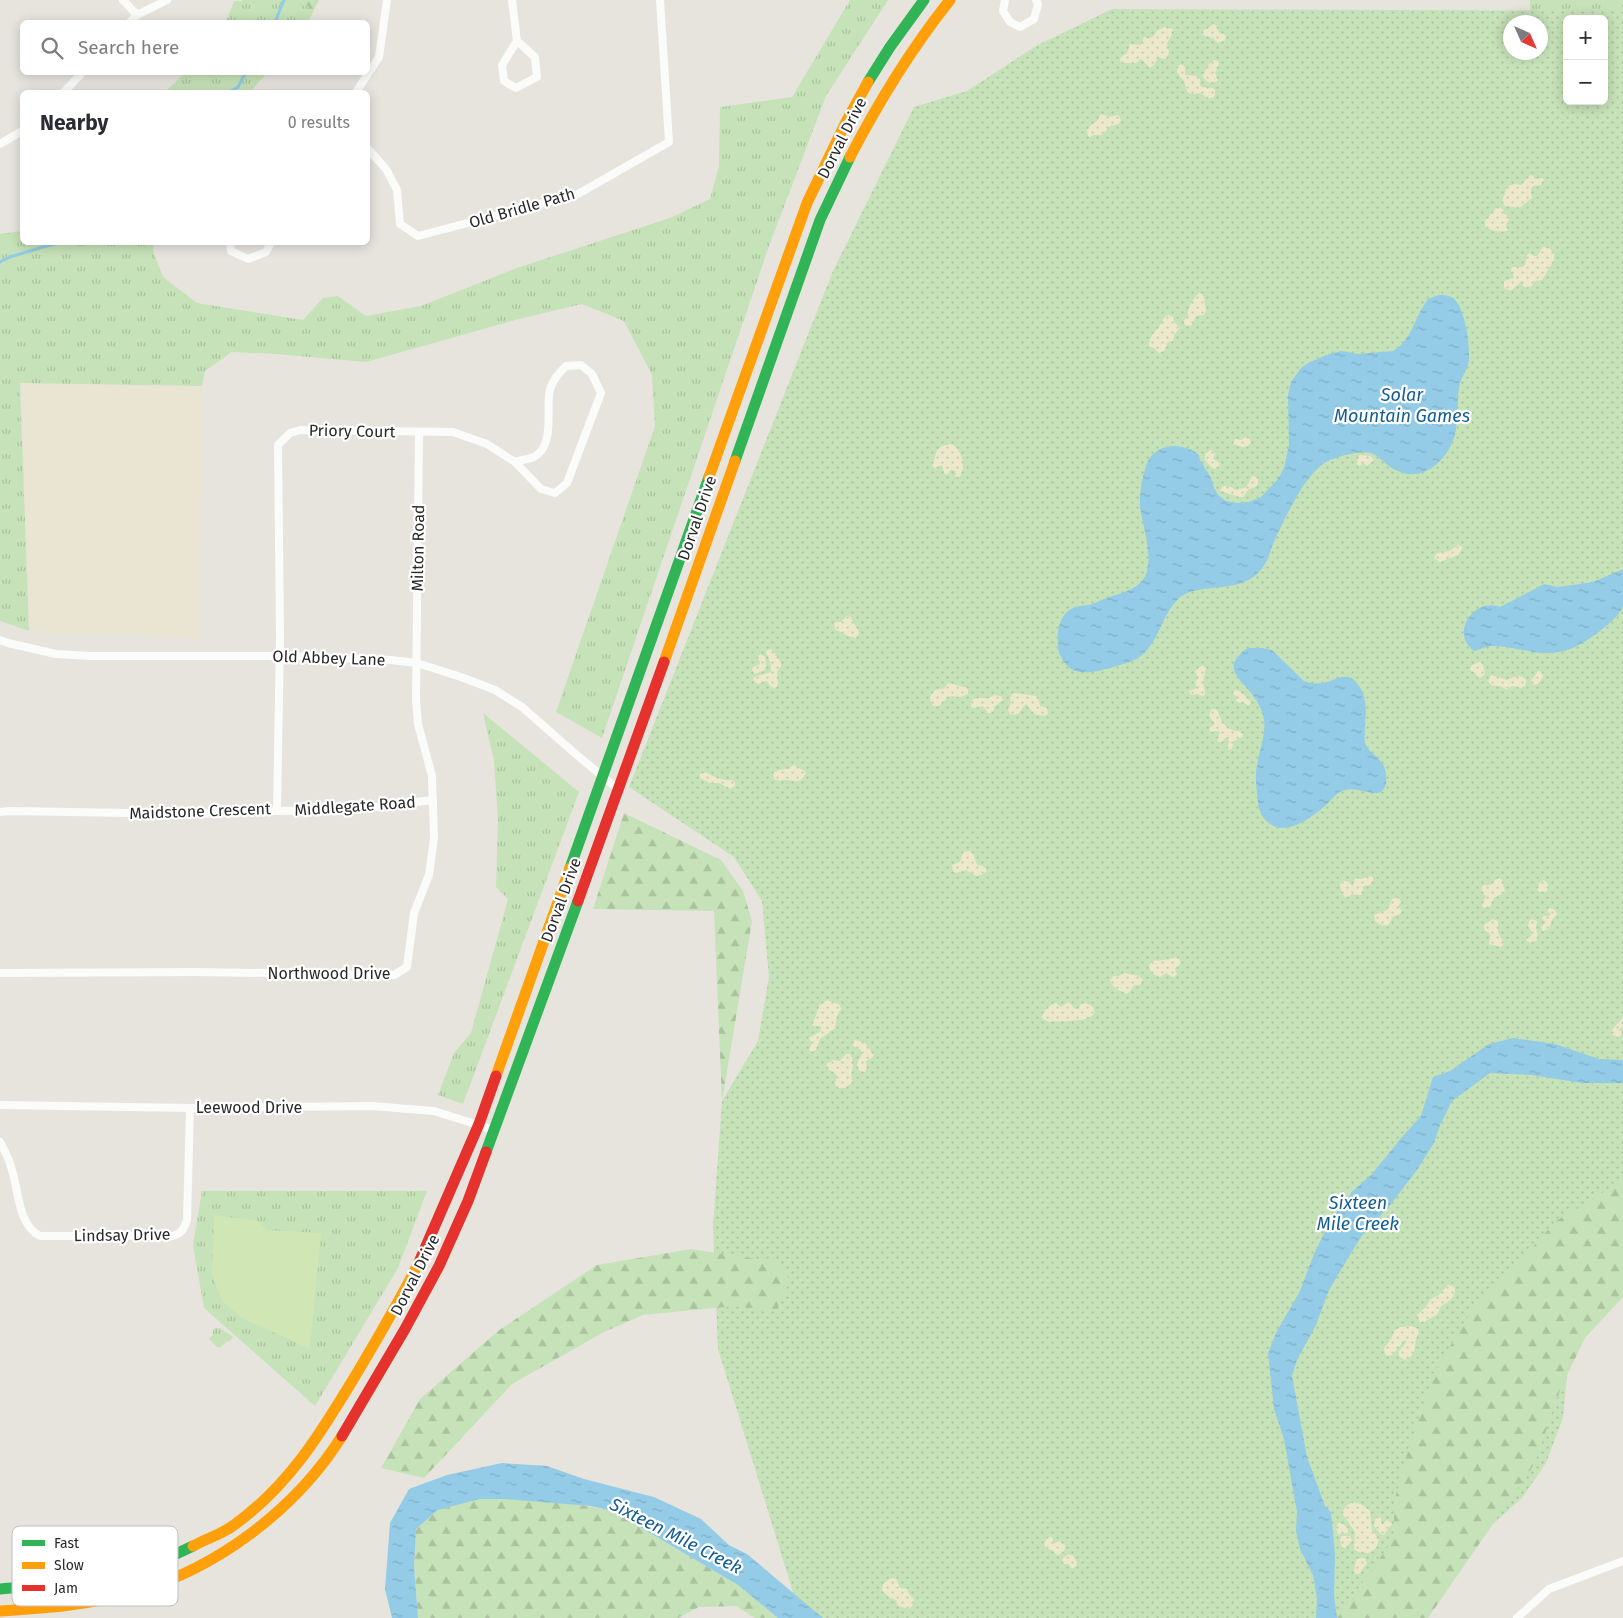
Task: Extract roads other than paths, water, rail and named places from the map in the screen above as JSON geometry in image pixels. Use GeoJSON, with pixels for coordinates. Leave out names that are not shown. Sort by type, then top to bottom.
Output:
{"type":"FeatureCollection","features":[{"type":"Feature","properties":{"kind":"main road","name":"Dorval Drive"},"geometry":{"type":"LineString","coordinates":[[178,1553],[231,1527],[286,1479],[321,1433],[398,1304],[425,1251],[479,1124],[807,203],[836,140],[860,96],[896,39],[924,0]]}},
{"type":"Feature","properties":{"kind":"main road","name":"Dorval Drive"},"geometry":{"type":"LineString","coordinates":[[178,1575],[232,1548],[275,1515],[314,1476],[344,1434],[401,1336],[447,1249],[468,1201],[619,790],[820,220],[846,162],[874,109],[913,47],[950,0]]}},
{"type":"Feature","properties":{"kind":"main road","name":"Dorval Drive"},"geometry":{"type":"LineString","coordinates":[[0,1610],[62,1606]]}},
{"type":"Feature","properties":{"kind":"street"},"geometry":{"type":"LineString","coordinates":[[123,0],[137,15]]}},
{"type":"Feature","properties":{"kind":"street"},"geometry":{"type":"LineString","coordinates":[[132,20],[137,15],[167,0]]}},
{"type":"Feature","properties":{"kind":"street"},"geometry":{"type":"LineString","coordinates":[[370,71],[379,57],[387,0]]}},
{"type":"Feature","properties":{"kind":"street"},"geometry":{"type":"LineString","coordinates":[[512,0],[516,41],[502,65],[504,81],[516,88],[537,76],[535,57],[516,41]]}},
{"type":"Feature","properties":{"kind":"street","name":"Old Bridle Path"},"geometry":{"type":"LineString","coordinates":[[370,151],[386,169],[397,190],[400,224],[418,236],[578,194],[669,142],[660,0]]}},
{"type":"Feature","properties":{"kind":"street"},"geometry":{"type":"LineString","coordinates":[[1005,0],[1003,11],[1010,22],[1020,26],[1034,19],[1038,4],[1036,0]]}},
{"type":"Feature","properties":{"kind":"street"},"geometry":{"type":"LineString","coordinates":[[66,90],[80,75]]}},
{"type":"Feature","properties":{"kind":"street"},"geometry":{"type":"LineString","coordinates":[[357,90],[367,75]]}},
{"type":"Feature","properties":{"kind":"street"},"geometry":{"type":"LineString","coordinates":[[0,144],[20,132]]}},
{"type":"Feature","properties":{"kind":"street"},"geometry":{"type":"LineString","coordinates":[[231,245],[232,251],[248,259],[266,252],[270,245]]}},
{"type":"Feature","properties":{"kind":"street","name":"Priory Court"},"geometry":{"type":"LineString","coordinates":[[280,656],[278,445],[290,433],[300,430],[453,432],[487,444],[515,462],[541,488],[555,493],[568,483],[601,393],[592,374],[581,365],[566,366],[555,378],[549,394],[550,426],[544,446],[535,456],[515,462]]}},
{"type":"Feature","properties":{"kind":"street","name":"Milton Road"},"geometry":{"type":"LineString","coordinates":[[417,662],[419,433]]}},
{"type":"Feature","properties":{"kind":"street","name":"Old Abbey Lane"},"geometry":{"type":"LineString","coordinates":[[0,640],[56,654],[91,656],[280,656],[417,662],[494,690],[522,707],[619,790]]}},
{"type":"Feature","properties":{"kind":"street","name":"Maidstone Crescent"},"geometry":{"type":"LineString","coordinates":[[0,812],[190,814],[277,811],[280,656]]}},
{"type":"Feature","properties":{"kind":"street","name":"Northwood Drive"},"geometry":{"type":"LineString","coordinates":[[0,973],[197,972],[394,975],[407,967],[414,913],[431,867],[434,838],[432,776],[418,724],[416,700],[417,662]]}},
{"type":"Feature","properties":{"kind":"street","name":"Middlegate Road"},"geometry":{"type":"LineString","coordinates":[[277,811],[351,810],[433,800]]}},
{"type":"Feature","properties":{"kind":"street","name":"Leewood Drive"},"geometry":{"type":"LineString","coordinates":[[0,1105],[190,1108],[372,1106],[434,1111],[494,1130]]}},
{"type":"Feature","properties":{"kind":"street","name":"Lindsay Drive"},"geometry":{"type":"LineString","coordinates":[[0,1142],[11,1166],[22,1211],[28,1226],[34,1233],[40,1236],[173,1236],[180,1234],[185,1228],[187,1220],[190,1108]]}},
{"type":"Feature","properties":{"kind":"street"},"geometry":{"type":"LineString","coordinates":[[1517,1618],[1549,1588],[1623,1561]]}},
{"type":"Feature","properties":{"kind":"water","name":"Solar Mountain Games"},"geometry":{"type":"Polygon","coordinates":[[[1439,295],[1453,298],[1461,309],[1468,336],[1469,360],[1459,388],[1457,423],[1452,443],[1435,466],[1419,473],[1401,473],[1377,456],[1366,452],[1354,453],[1327,461],[1317,469],[1303,486],[1283,522],[1266,562],[1257,574],[1237,584],[1192,591],[1185,594],[1171,608],[1146,652],[1135,660],[1092,672],[1075,671],[1066,664],[1058,650],[1058,630],[1064,615],[1075,607],[1093,604],[1136,587],[1147,572],[1148,548],[1140,507],[1140,496],[1145,468],[1153,454],[1170,446],[1188,449],[1199,455],[1218,495],[1226,501],[1237,503],[1249,502],[1261,497],[1278,479],[1284,468],[1289,445],[1288,395],[1291,382],[1301,368],[1329,354],[1342,351],[1358,354],[1393,351],[1409,335],[1428,299],[1439,295]]]}},
{"type":"Feature","properties":{"kind":"water"},"geometry":{"type":"Polygon","coordinates":[[[1621,570],[1623,571],[1623,606],[1620,611],[1601,630],[1573,648],[1543,653],[1493,646],[1474,651],[1467,644],[1464,635],[1468,618],[1482,607],[1491,605],[1500,607],[1544,584],[1558,587],[1593,582],[1621,570]]]}},
{"type":"Feature","properties":{"kind":"water"},"geometry":{"type":"Polygon","coordinates":[[[1248,648],[1272,650],[1304,681],[1309,683],[1321,683],[1345,677],[1356,682],[1364,696],[1366,711],[1365,743],[1385,770],[1386,783],[1381,792],[1371,793],[1350,789],[1345,790],[1338,793],[1315,814],[1301,823],[1286,828],[1272,825],[1264,819],[1259,806],[1256,779],[1256,769],[1264,731],[1263,717],[1257,702],[1237,677],[1234,668],[1237,658],[1248,648]]]}},
{"type":"Feature","properties":{"kind":"water","name":"Sixteen Mile Creek"},"geometry":{"type":"Polygon","coordinates":[[[1513,1038],[1555,1044],[1599,1059],[1623,1060],[1623,1083],[1582,1083],[1531,1075],[1490,1073],[1452,1101],[1440,1125],[1434,1143],[1417,1170],[1391,1204],[1360,1238],[1329,1290],[1316,1325],[1297,1360],[1292,1376],[1307,1457],[1325,1506],[1331,1512],[1335,1555],[1334,1595],[1337,1618],[1316,1618],[1317,1598],[1313,1575],[1300,1549],[1296,1531],[1297,1512],[1284,1439],[1274,1409],[1268,1353],[1276,1333],[1300,1291],[1314,1254],[1330,1221],[1353,1191],[1372,1174],[1421,1116],[1433,1077],[1450,1071],[1489,1044],[1513,1038]]]}},
{"type":"Feature","properties":{"kind":"water"},"geometry":{"type":"Polygon","coordinates":[[[502,1463],[547,1466],[584,1479],[654,1497],[701,1519],[729,1545],[747,1554],[823,1618],[778,1618],[738,1585],[613,1511],[591,1506],[505,1499],[480,1499],[438,1510],[416,1529],[414,1567],[418,1618],[392,1618],[385,1589],[390,1523],[409,1489],[447,1475],[502,1463]]]}},
{"type":"Feature","properties":{"kind":"waterway"},"geometry":{"type":"LineString","coordinates":[[276,20],[284,0]]}},
{"type":"Feature","properties":{"kind":"waterway"},"geometry":{"type":"LineString","coordinates":[[233,90],[238,87],[244,75]]}},
{"type":"Feature","properties":{"kind":"waterway"},"geometry":{"type":"LineString","coordinates":[[0,262],[10,257],[50,245]]}}]}
